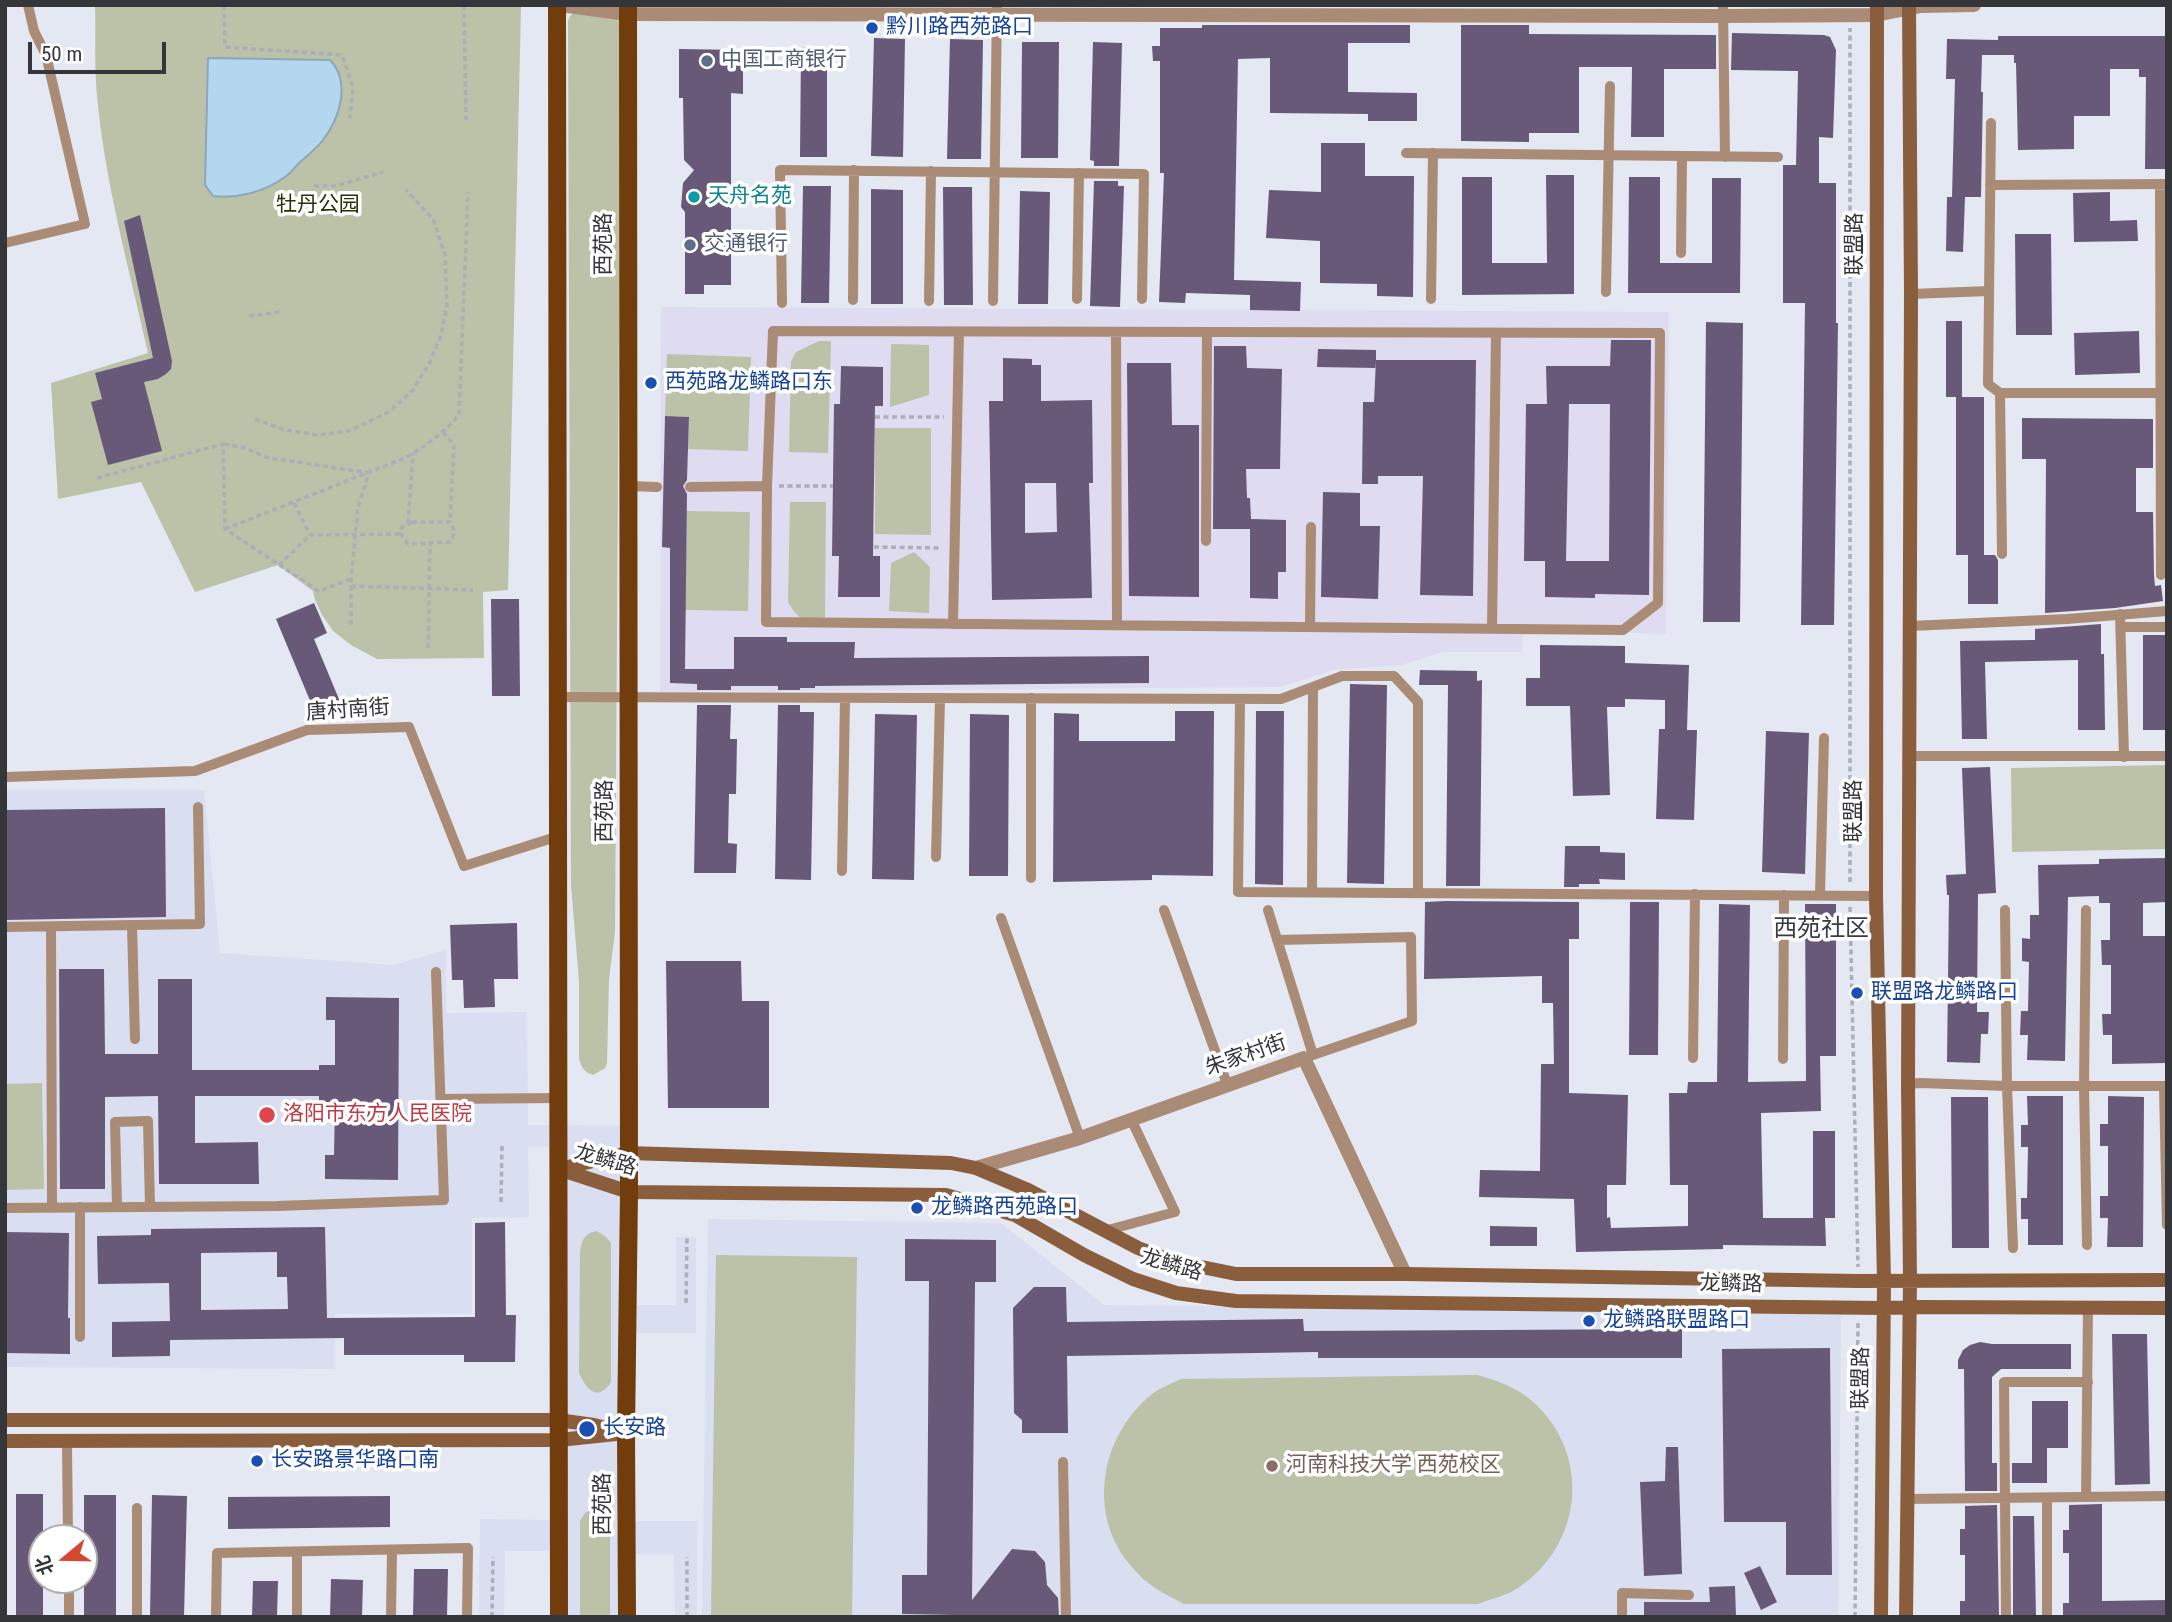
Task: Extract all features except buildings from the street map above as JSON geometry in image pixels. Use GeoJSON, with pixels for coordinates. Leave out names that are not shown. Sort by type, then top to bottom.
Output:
{"type":"FeatureCollection","features":[{"type":"Feature","properties":{"kind":"main road"},"geometry":{"type":"LineString","coordinates":[[559,5],[559,1617]]}},
{"type":"Feature","properties":{"kind":"main road"},"geometry":{"type":"LineString","coordinates":[[1906,1617],[1910,1308],[1908,1084],[1911,294],[1907,6]]}},
{"type":"Feature","properties":{"kind":"main road","name":"西苑路"},"geometry":{"type":"LineString","coordinates":[[627,1617],[628,10]]}},
{"type":"Feature","properties":{"kind":"main road","name":"联盟路"},"geometry":{"type":"LineString","coordinates":[[1876,10],[1876,896],[1884,1281],[1881,1617]]}},
{"type":"Feature","properties":{"kind":"main road","name":"龙鳞路"},"geometry":{"type":"LineString","coordinates":[[559,1169],[628,1153],[951,1163],[976,1168],[1028,1190],[1138,1248],[1172,1261],[1236,1274],[1858,1281],[2167,1280]]}},
{"type":"Feature","properties":{"kind":"main road","name":"龙鳞路"},"geometry":{"type":"LineString","coordinates":[[559,1169],[629,1192],[946,1195],[1015,1215],[1084,1255],[1133,1279],[1176,1293],[1218,1299],[1858,1308],[2167,1308]]}},
{"type":"Feature","properties":{"kind":"main road"},"geometry":{"type":"LineString","coordinates":[[5,1420],[558,1420],[626,1433]]}},
{"type":"Feature","properties":{"kind":"main road"},"geometry":{"type":"LineString","coordinates":[[5,1441],[559,1440],[626,1433]]}},
{"type":"Feature","properties":{"kind":"street"},"geometry":{"type":"LineString","coordinates":[[559,5],[628,10],[1723,11],[1850,15],[1907,6],[1974,5]]}},
{"type":"Feature","properties":{"kind":"street","name":"朱家村街"},"geometry":{"type":"LineString","coordinates":[[976,1168],[1080,1138],[1308,1056],[1405,1274]]}},
{"type":"Feature","properties":{"kind":"lane"},"geometry":{"type":"LineString","coordinates":[[5,243],[85,224],[46,55],[34,31],[28,5]]}},
{"type":"Feature","properties":{"kind":"lane"},"geometry":{"type":"LineString","coordinates":[[993,301],[997,9]]}},
{"type":"Feature","properties":{"kind":"lane"},"geometry":{"type":"LineString","coordinates":[[1723,11],[1725,157]]}},
{"type":"Feature","properties":{"kind":"lane"},"geometry":{"type":"LineString","coordinates":[[1606,292],[1610,86]]}},
{"type":"Feature","properties":{"kind":"lane"},"geometry":{"type":"LineString","coordinates":[[1991,123],[1988,384],[2000,393],[2164,393]]}},
{"type":"Feature","properties":{"kind":"lane"},"geometry":{"type":"LineString","coordinates":[[1406,153],[1778,158]]}},
{"type":"Feature","properties":{"kind":"lane"},"geometry":{"type":"LineString","coordinates":[[1431,299],[1433,153]]}},
{"type":"Feature","properties":{"kind":"lane"},"geometry":{"type":"LineString","coordinates":[[1681,253],[1682,156]]}},
{"type":"Feature","properties":{"kind":"lane"},"geometry":{"type":"LineString","coordinates":[[782,303],[780,170],[1144,174],[1142,299]]}},
{"type":"Feature","properties":{"kind":"lane"},"geometry":{"type":"LineString","coordinates":[[853,300],[854,170]]}},
{"type":"Feature","properties":{"kind":"lane"},"geometry":{"type":"LineString","coordinates":[[929,301],[931,171]]}},
{"type":"Feature","properties":{"kind":"lane"},"geometry":{"type":"LineString","coordinates":[[1077,299],[1079,173]]}},
{"type":"Feature","properties":{"kind":"lane"},"geometry":{"type":"LineString","coordinates":[[1990,185],[2163,184],[2161,575]]}},
{"type":"Feature","properties":{"kind":"lane"},"geometry":{"type":"LineString","coordinates":[[1911,294],[1989,291]]}},
{"type":"Feature","properties":{"kind":"lane"},"geometry":{"type":"LineString","coordinates":[[773,331],[1116,332],[1660,333],[1658,603],[1623,630],[766,622],[767,486],[773,331]]}},
{"type":"Feature","properties":{"kind":"lane"},"geometry":{"type":"LineString","coordinates":[[953,624],[959,332]]}},
{"type":"Feature","properties":{"kind":"lane"},"geometry":{"type":"LineString","coordinates":[[1116,332],[1117,625]]}},
{"type":"Feature","properties":{"kind":"lane"},"geometry":{"type":"LineString","coordinates":[[1206,541],[1207,332]]}},
{"type":"Feature","properties":{"kind":"lane"},"geometry":{"type":"LineString","coordinates":[[1492,629],[1496,332]]}},
{"type":"Feature","properties":{"kind":"lane"},"geometry":{"type":"LineString","coordinates":[[2000,393],[2002,554]]}},
{"type":"Feature","properties":{"kind":"lane"},"geometry":{"type":"LineString","coordinates":[[628,486],[657,486]]}},
{"type":"Feature","properties":{"kind":"lane"},"geometry":{"type":"LineString","coordinates":[[690,487],[767,486]]}},
{"type":"Feature","properties":{"kind":"lane"},"geometry":{"type":"LineString","coordinates":[[1310,627],[1311,527]]}},
{"type":"Feature","properties":{"kind":"lane"},"geometry":{"type":"LineString","coordinates":[[1910,626],[2167,611]]}},
{"type":"Feature","properties":{"kind":"lane"},"geometry":{"type":"LineString","coordinates":[[2120,614],[2123,757]]}},
{"type":"Feature","properties":{"kind":"lane"},"geometry":{"type":"LineString","coordinates":[[2120,627],[2167,627]]}},
{"type":"Feature","properties":{"kind":"lane"},"geometry":{"type":"LineString","coordinates":[[558,697],[1281,699],[1342,676],[1394,676],[1418,702],[1418,893]]}},
{"type":"Feature","properties":{"kind":"lane"},"geometry":{"type":"LineString","coordinates":[[1312,892],[1314,687]]}},
{"type":"Feature","properties":{"kind":"lane"},"geometry":{"type":"LineString","coordinates":[[842,871],[845,698]]}},
{"type":"Feature","properties":{"kind":"lane"},"geometry":{"type":"LineString","coordinates":[[936,857],[940,698]]}},
{"type":"Feature","properties":{"kind":"lane"},"geometry":{"type":"LineString","coordinates":[[1031,698],[1031,878]]}},
{"type":"Feature","properties":{"kind":"lane"},"geometry":{"type":"LineString","coordinates":[[1240,699],[1238,892],[1876,896]]}},
{"type":"Feature","properties":{"kind":"lane","name":"唐村南街"},"geometry":{"type":"LineString","coordinates":[[5,777],[195,771],[307,730],[409,727],[464,866],[559,836]]}},
{"type":"Feature","properties":{"kind":"lane"},"geometry":{"type":"LineString","coordinates":[[1820,895],[1824,738]]}},
{"type":"Feature","properties":{"kind":"lane"},"geometry":{"type":"LineString","coordinates":[[1910,756],[2167,756]]}},
{"type":"Feature","properties":{"kind":"lane"},"geometry":{"type":"LineString","coordinates":[[5,928],[201,924],[198,807]]}},
{"type":"Feature","properties":{"kind":"lane"},"geometry":{"type":"LineString","coordinates":[[1693,1058],[1695,894]]}},
{"type":"Feature","properties":{"kind":"lane"},"geometry":{"type":"LineString","coordinates":[[1783,1059],[1784,895]]}},
{"type":"Feature","properties":{"kind":"lane"},"geometry":{"type":"LineString","coordinates":[[1268,910],[1308,1056],[1412,1021],[1411,937],[1277,940]]}},
{"type":"Feature","properties":{"kind":"lane"},"geometry":{"type":"LineString","coordinates":[[2004,910],[2012,1248]]}},
{"type":"Feature","properties":{"kind":"lane"},"geometry":{"type":"LineString","coordinates":[[2086,910],[2084,1086],[2087,1245]]}},
{"type":"Feature","properties":{"kind":"lane"},"geometry":{"type":"LineString","coordinates":[[1164,911],[1227,1084]]}},
{"type":"Feature","properties":{"kind":"lane"},"geometry":{"type":"LineString","coordinates":[[1001,918],[1080,1138]]}},
{"type":"Feature","properties":{"kind":"lane"},"geometry":{"type":"LineString","coordinates":[[132,925],[135,1039]]}},
{"type":"Feature","properties":{"kind":"lane"},"geometry":{"type":"LineString","coordinates":[[51,927],[52,1207]]}},
{"type":"Feature","properties":{"kind":"lane"},"geometry":{"type":"LineString","coordinates":[[5,1208],[277,1206],[444,1200],[436,972]]}},
{"type":"Feature","properties":{"kind":"lane"},"geometry":{"type":"LineString","coordinates":[[1908,1084],[2165,1086],[2167,1225]]}},
{"type":"Feature","properties":{"kind":"lane"},"geometry":{"type":"LineString","coordinates":[[441,1099],[559,1098]]}},
{"type":"Feature","properties":{"kind":"lane"},"geometry":{"type":"LineString","coordinates":[[1104,1231],[1175,1212],[1131,1119]]}},
{"type":"Feature","properties":{"kind":"lane"},"geometry":{"type":"LineString","coordinates":[[117,1207],[115,1122],[148,1121],[150,1207]]}},
{"type":"Feature","properties":{"kind":"lane"},"geometry":{"type":"LineString","coordinates":[[80,1207],[80,1338]]}},
{"type":"Feature","properties":{"kind":"lane"},"geometry":{"type":"LineString","coordinates":[[2086,1497],[2088,1308]]}},
{"type":"Feature","properties":{"kind":"lane"},"geometry":{"type":"LineString","coordinates":[[2006,1617],[2004,1382],[2088,1382]]}},
{"type":"Feature","properties":{"kind":"lane"},"geometry":{"type":"LineString","coordinates":[[67,1442],[68,1524]]}},
{"type":"Feature","properties":{"kind":"lane"},"geometry":{"type":"LineString","coordinates":[[1063,1462],[1066,1617]]}},
{"type":"Feature","properties":{"kind":"lane"},"geometry":{"type":"LineString","coordinates":[[1907,1499],[2167,1496]]}},
{"type":"Feature","properties":{"kind":"lane"},"geometry":{"type":"LineString","coordinates":[[2047,1497],[2047,1617]]}},
{"type":"Feature","properties":{"kind":"lane"},"geometry":{"type":"LineString","coordinates":[[137,1508],[137,1617]]}},
{"type":"Feature","properties":{"kind":"lane"},"geometry":{"type":"LineString","coordinates":[[216,1617],[217,1553],[468,1548],[467,1617]]}},
{"type":"Feature","properties":{"kind":"lane"},"geometry":{"type":"LineString","coordinates":[[391,1617],[392,1550]]}},
{"type":"Feature","properties":{"kind":"lane"},"geometry":{"type":"LineString","coordinates":[[297,1552],[297,1617]]}},
{"type":"Feature","properties":{"kind":"lane"},"geometry":{"type":"LineString","coordinates":[[1622,1617],[1622,1593],[1689,1595]]}},
{"type":"Feature","properties":{"kind":"lane"},"geometry":{"type":"LineString","coordinates":[[69,1594],[69,1617]]}},
{"type":"Feature","properties":{"kind":"path"},"geometry":{"type":"LineString","coordinates":[[224,5],[225,47],[342,55],[353,88],[350,118]]}},
{"type":"Feature","properties":{"kind":"path"},"geometry":{"type":"LineString","coordinates":[[464,5],[466,120]]}},
{"type":"Feature","properties":{"kind":"path"},"geometry":{"type":"LineString","coordinates":[[1850,15],[1850,896],[1858,1281]]}},
{"type":"Feature","properties":{"kind":"path"},"geometry":{"type":"LineString","coordinates":[[314,186],[336,186],[383,172]]}},
{"type":"Feature","properties":{"kind":"path"},"geometry":{"type":"LineString","coordinates":[[255,419],[285,430],[318,435],[349,431],[390,412],[413,390],[430,362],[441,335],[447,306],[445,254],[433,219],[406,190]]}},
{"type":"Feature","properties":{"kind":"path"},"geometry":{"type":"LineString","coordinates":[[225,529],[413,453],[428,445],[458,415],[468,192]]}},
{"type":"Feature","properties":{"kind":"path"},"geometry":{"type":"LineString","coordinates":[[249,316],[280,312]]}},
{"type":"Feature","properties":{"kind":"path"},"geometry":{"type":"LineString","coordinates":[[875,417],[957,417]]}},
{"type":"Feature","properties":{"kind":"path"},"geometry":{"type":"LineString","coordinates":[[443,432],[454,445],[450,522],[454,527],[453,539],[450,542],[408,544],[401,534],[402,527],[408,523],[450,522]]}},
{"type":"Feature","properties":{"kind":"path"},"geometry":{"type":"LineString","coordinates":[[97,478],[223,444],[246,448],[265,457],[369,473]]}},
{"type":"Feature","properties":{"kind":"path"},"geometry":{"type":"LineString","coordinates":[[223,444],[225,529]]}},
{"type":"Feature","properties":{"kind":"path"},"geometry":{"type":"LineString","coordinates":[[408,523],[413,453]]}},
{"type":"Feature","properties":{"kind":"path"},"geometry":{"type":"LineString","coordinates":[[351,628],[351,579],[358,507],[369,473]]}},
{"type":"Feature","properties":{"kind":"path"},"geometry":{"type":"LineString","coordinates":[[767,486],[833,486]]}},
{"type":"Feature","properties":{"kind":"path"},"geometry":{"type":"LineString","coordinates":[[293,502],[310,536]]}},
{"type":"Feature","properties":{"kind":"path"},"geometry":{"type":"LineString","coordinates":[[225,529],[319,590],[351,579]]}},
{"type":"Feature","properties":{"kind":"path"},"geometry":{"type":"LineString","coordinates":[[279,565],[310,536],[401,534]]}},
{"type":"Feature","properties":{"kind":"path"},"geometry":{"type":"LineString","coordinates":[[428,648],[430,544]]}},
{"type":"Feature","properties":{"kind":"path"},"geometry":{"type":"LineString","coordinates":[[874,547],[954,548]]}},
{"type":"Feature","properties":{"kind":"path"},"geometry":{"type":"LineString","coordinates":[[351,586],[473,590]]}},
{"type":"Feature","properties":{"kind":"path"},"geometry":{"type":"LineString","coordinates":[[502,1144],[502,1202]]}},
{"type":"Feature","properties":{"kind":"path"},"geometry":{"type":"LineString","coordinates":[[686,1303],[687,1237]]}},
{"type":"Feature","properties":{"kind":"path"},"geometry":{"type":"LineString","coordinates":[[1855,1617],[1858,1308]]}},
{"type":"Feature","properties":{"kind":"path"},"geometry":{"type":"LineString","coordinates":[[492,1617],[493,1557]]}},
{"type":"Feature","properties":{"kind":"path"},"geometry":{"type":"LineString","coordinates":[[687,1557],[687,1617]]}},
{"type":"Feature","properties":{"kind":"shaded area"},"geometry":{"type":"Polygon","coordinates":[[[661,307],[1669,312],[1666,634],[1523,629],[1522,652],[1443,652],[1401,665],[1334,670],[1280,687],[660,692],[661,307]]]}},
{"type":"Feature","properties":{"kind":"shaded area","name":"洛阳市东方人民医院"},"geometry":{"type":"Polygon","coordinates":[[[5,790],[204,790],[220,953],[394,965],[446,950],[446,1013],[527,1012],[528,1125],[623,1126],[623,1305],[676,1305],[676,1237],[696,1237],[696,1333],[623,1333],[622,1521],[697,1521],[697,1617],[675,1617],[674,1554],[621,1554],[621,1617],[551,1617],[551,1551],[505,1551],[504,1617],[479,1617],[480,1519],[551,1520],[553,1146],[528,1147],[529,1217],[472,1218],[472,1314],[335,1314],[335,1369],[5,1367],[5,790]]]}},
{"type":"Feature","properties":{"kind":"shaded area","name":"河南科技大学 西苑校区"},"geometry":{"type":"Polygon","coordinates":[[[708,1219],[1001,1223],[1104,1305],[1841,1315],[1838,1617],[702,1617],[708,1219]]]}},
{"type":"Feature","properties":{"kind":"green space","name":"牡丹公园"},"geometry":{"type":"Polygon","coordinates":[[[95,5],[521,5],[508,590],[483,592],[484,658],[377,659],[351,645],[333,631],[322,615],[313,591],[278,565],[195,592],[141,482],[58,499],[51,383],[148,353],[118,225],[101,129],[97,96],[95,5]]]}},
{"type":"Feature","properties":{"kind":"green space"},"geometry":{"type":"Polygon","coordinates":[[[574,13],[614,13],[621,21],[615,932],[609,979],[607,1063],[605,1068],[593,1075],[584,1069],[579,1059],[579,981],[571,885],[568,21],[574,13]]]}},
{"type":"Feature","properties":{"kind":"green space"},"geometry":{"type":"Polygon","coordinates":[[[819,341],[831,341],[828,453],[789,452],[791,361],[796,352],[819,341]]]}},
{"type":"Feature","properties":{"kind":"green space"},"geometry":{"type":"Polygon","coordinates":[[[891,344],[929,345],[929,395],[890,407],[891,344]]]}},
{"type":"Feature","properties":{"kind":"green space"},"geometry":{"type":"Polygon","coordinates":[[[667,354],[751,357],[748,451],[688,449],[689,417],[665,416],[667,354]]]}},
{"type":"Feature","properties":{"kind":"green space"},"geometry":{"type":"Polygon","coordinates":[[[875,428],[931,428],[931,535],[875,534],[875,428]]]}},
{"type":"Feature","properties":{"kind":"green space"},"geometry":{"type":"Polygon","coordinates":[[[790,502],[826,502],[825,617],[818,619],[803,619],[788,602],[790,502]]]}},
{"type":"Feature","properties":{"kind":"green space"},"geometry":{"type":"Polygon","coordinates":[[[687,511],[750,512],[748,611],[685,610],[687,511]]]}},
{"type":"Feature","properties":{"kind":"green space"},"geometry":{"type":"Polygon","coordinates":[[[914,552],[930,567],[929,613],[889,611],[891,563],[914,552]]]}},
{"type":"Feature","properties":{"kind":"green space"},"geometry":{"type":"Polygon","coordinates":[[[2167,765],[2167,849],[2012,852],[2011,768],[2167,765]]]}},
{"type":"Feature","properties":{"kind":"green space"},"geometry":{"type":"Polygon","coordinates":[[[42,1083],[44,1189],[5,1190],[5,1084],[42,1083]]]}},
{"type":"Feature","properties":{"kind":"green space"},"geometry":{"type":"Polygon","coordinates":[[[597,1231],[611,1243],[611,1382],[597,1393],[585,1384],[579,1373],[580,1249],[586,1236],[597,1231]]]}},
{"type":"Feature","properties":{"kind":"green space"},"geometry":{"type":"Polygon","coordinates":[[[716,1255],[857,1257],[852,1617],[711,1617],[716,1255]]]}},
{"type":"Feature","properties":{"kind":"green space"},"geometry":{"type":"Polygon","coordinates":[[[1478,1375],[1513,1388],[1531,1400],[1551,1421],[1564,1446],[1571,1471],[1572,1497],[1567,1523],[1556,1548],[1540,1569],[1508,1593],[1478,1604],[1184,1604],[1143,1579],[1118,1546],[1108,1524],[1104,1500],[1105,1477],[1120,1431],[1134,1411],[1152,1394],[1181,1379],[1478,1375]]]}},
{"type":"Feature","properties":{"kind":"green space"},"geometry":{"type":"Polygon","coordinates":[[[593,1509],[600,1510],[610,1521],[610,1617],[580,1617],[580,1521],[585,1513],[593,1509]]]}},
{"type":"Feature","properties":{"kind":"water"},"geometry":{"type":"Polygon","coordinates":[[[208,58],[330,60],[336,69],[340,79],[341,100],[329,131],[318,146],[289,174],[268,187],[222,197],[213,196],[205,185],[208,58]]]}},
{"type":"Feature","properties":{"kind":"place","name":"黔川路西苑路口"},"geometry":{"type":"Point","coordinates":[872,28]}},
{"type":"Feature","properties":{"kind":"place","name":"中国工商银行"},"geometry":{"type":"Point","coordinates":[707,61]}},
{"type":"Feature","properties":{"kind":"place","name":"天舟名苑"},"geometry":{"type":"Point","coordinates":[694,197]}},
{"type":"Feature","properties":{"kind":"place","name":"交通银行"},"geometry":{"type":"Point","coordinates":[690,245]}},
{"type":"Feature","properties":{"kind":"place","name":"西苑路龙鳞路口东"},"geometry":{"type":"Point","coordinates":[651,383]}},
{"type":"Feature","properties":{"kind":"place","name":"联盟路龙鳞路口"},"geometry":{"type":"Point","coordinates":[1857,993]}},
{"type":"Feature","properties":{"kind":"place","name":"洛阳市东方人民医院"},"geometry":{"type":"Point","coordinates":[267,1115]}},
{"type":"Feature","properties":{"kind":"place","name":"龙鳞路西苑路口"},"geometry":{"type":"Point","coordinates":[917,1208]}},
{"type":"Feature","properties":{"kind":"place","name":"龙鳞路联盟路口"},"geometry":{"type":"Point","coordinates":[1589,1321]}},
{"type":"Feature","properties":{"kind":"place","name":"长安路"},"geometry":{"type":"Point","coordinates":[587,1429]}},
{"type":"Feature","properties":{"kind":"place","name":"长安路景华路口南"},"geometry":{"type":"Point","coordinates":[257,1461]}},
{"type":"Feature","properties":{"kind":"place","name":"河南科技大学 西苑校区"},"geometry":{"type":"Point","coordinates":[1272,1466]}},
{"type":"Feature","properties":{"kind":"district","name":"西苑社区"},"geometry":{"type":"Point","coordinates":[1821,930]}}]}
